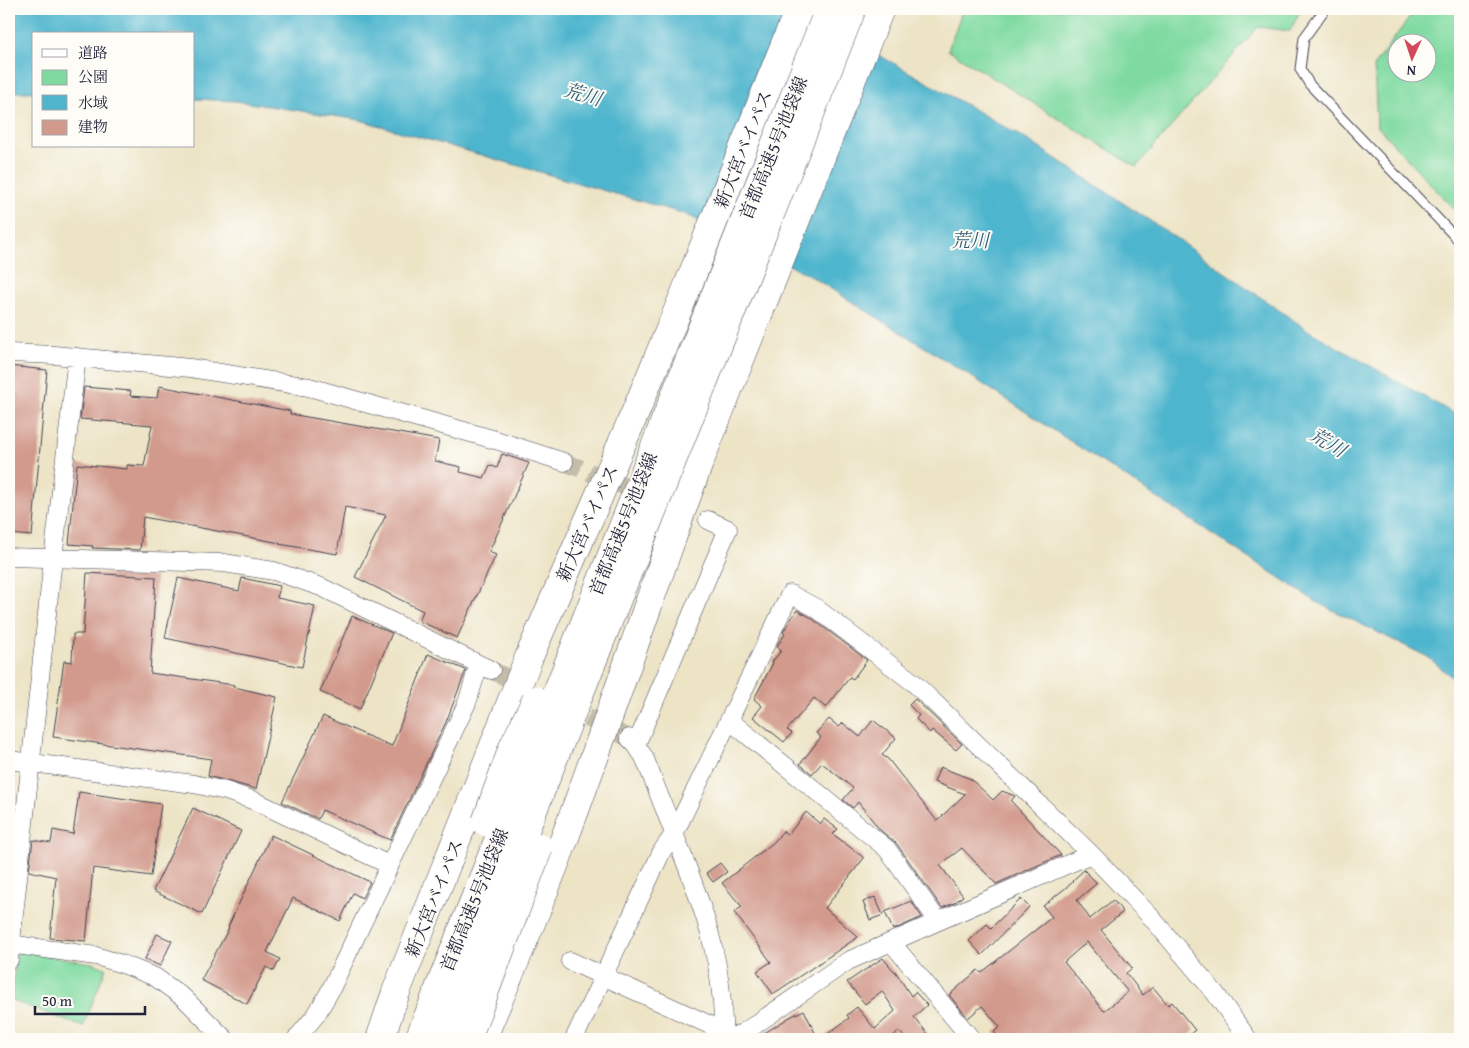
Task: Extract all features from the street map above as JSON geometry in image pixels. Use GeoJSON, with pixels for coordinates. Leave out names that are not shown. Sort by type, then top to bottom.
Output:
{"type":"FeatureCollection","features":[{"type":"Feature","properties":{"kind":"highway","name":"新大宮バイパス"},"geometry":{"type":"LineString","coordinates":[[380,1039],[396,992],[529,657],[689,284],[799,9]]}},
{"type":"Feature","properties":{"kind":"highway","name":"首都高速5号池袋線"},"geometry":{"type":"LineString","coordinates":[[442,1039],[829,9]]}},
{"type":"Feature","properties":{"kind":"highway","name":"首都高速5号池袋線"},"geometry":{"type":"LineString","coordinates":[[419,1039],[852,9]]}},
{"type":"Feature","properties":{"kind":"highway"},"geometry":{"type":"LineString","coordinates":[[482,1039],[564,841],[699,463],[880,9]]}},
{"type":"Feature","properties":{"kind":"highway"},"geometry":{"type":"LineString","coordinates":[[407,1039],[513,747],[642,508]]}},
{"type":"Feature","properties":{"kind":"highway"},"geometry":{"type":"LineString","coordinates":[[467,1039],[569,765],[642,508]]}},
{"type":"Feature","properties":{"kind":"street"},"geometry":{"type":"LineString","coordinates":[[9,353],[54,355],[190,368],[310,387],[500,441],[564,462]]}},
{"type":"Feature","properties":{"kind":"street"},"geometry":{"type":"LineString","coordinates":[[77,357],[9,949],[96,956],[125,965],[156,978],[184,998],[225,1039]]}},
{"type":"Feature","properties":{"kind":"street"},"geometry":{"type":"LineString","coordinates":[[708,520],[728,529],[633,741],[644,757],[699,897],[711,936],[721,987],[724,1036]]}},
{"type":"Feature","properties":{"kind":"street"},"geometry":{"type":"LineString","coordinates":[[9,557],[224,563],[274,571],[322,587],[485,667],[330,991],[316,1015],[296,1039]]}},
{"type":"Feature","properties":{"kind":"street"},"geometry":{"type":"LineString","coordinates":[[574,1039],[662,851],[674,834],[790,594],[816,608],[914,683],[1091,854],[1151,917],[1215,993],[1248,1039]]}},
{"type":"Feature","properties":{"kind":"street"},"geometry":{"type":"LineString","coordinates":[[729,720],[887,849],[938,921]]}},
{"type":"Feature","properties":{"kind":"street"},"geometry":{"type":"LineString","coordinates":[[9,760],[194,784],[226,791],[255,801],[389,865]]}},
{"type":"Feature","properties":{"kind":"street"},"geometry":{"type":"LineString","coordinates":[[570,961],[724,1036],[743,1033],[848,961],[1091,854]]}},
{"type":"Feature","properties":{"kind":"street"},"geometry":{"type":"LineString","coordinates":[[891,942],[971,1039]]}},
{"type":"Feature","properties":{"kind":"lane"},"geometry":{"type":"LineString","coordinates":[[1325,9],[1304,38],[1300,69],[1316,92],[1460,242]]}},
{"type":"Feature","properties":{"kind":"green space"},"geometry":{"type":"Polygon","coordinates":[[[963,9],[1301,9],[1290,31],[1258,27],[1136,167],[948,50],[963,9]]]}},
{"type":"Feature","properties":{"kind":"green space"},"geometry":{"type":"Polygon","coordinates":[[[1416,9],[1460,9],[1460,216],[1377,126],[1374,65],[1386,49],[1386,82],[1436,82],[1436,32],[1399,32],[1416,9]]]}},
{"type":"Feature","properties":{"kind":"green space"},"geometry":{"type":"Polygon","coordinates":[[[17,951],[92,963],[106,968],[83,1027],[11,1000],[17,951]]]}},
{"type":"Feature","properties":{"kind":"water","name":"荒川"},"geometry":{"type":"Polygon","coordinates":[[[9,9],[791,9],[895,64],[1029,141],[1170,234],[1309,331],[1460,417],[1460,684],[1428,657],[1318,603],[966,373],[809,275],[685,214],[360,120],[236,101],[195,99],[195,32],[32,32],[32,92],[9,92],[9,9]]]}},
{"type":"Feature","properties":{"kind":"building"},"geometry":{"type":"Polygon","coordinates":[[[9,366],[47,370],[32,536],[9,534],[9,366]]]}},
{"type":"Feature","properties":{"kind":"building"},"geometry":{"type":"Polygon","coordinates":[[[159,386],[290,411],[290,414],[439,440],[435,461],[461,467],[460,472],[484,478],[490,465],[497,468],[502,454],[529,463],[489,552],[496,555],[457,638],[419,621],[423,611],[355,577],[386,515],[345,507],[337,554],[143,517],[140,550],[92,548],[93,546],[69,544],[77,464],[127,469],[127,465],[144,466],[152,425],[80,419],[84,387],[131,391],[130,396],[157,398],[159,386]]]}},
{"type":"Feature","properties":{"kind":"building"},"geometry":{"type":"Polygon","coordinates":[[[87,573],[156,577],[150,673],[234,685],[234,687],[277,697],[256,789],[208,776],[211,759],[53,737],[64,661],[72,662],[73,634],[83,634],[87,573]]]}},
{"type":"Feature","properties":{"kind":"building"},"geometry":{"type":"Polygon","coordinates":[[[178,578],[239,591],[242,578],[280,586],[277,598],[315,606],[302,667],[165,638],[178,578]]]}},
{"type":"Feature","properties":{"kind":"building"},"geometry":{"type":"Polygon","coordinates":[[[797,610],[810,617],[867,660],[853,679],[850,677],[826,708],[814,698],[787,730],[792,733],[784,742],[753,717],[762,706],[754,699],[772,662],[781,651],[777,646],[785,634],[783,632],[797,610]]]}},
{"type":"Feature","properties":{"kind":"building"},"geometry":{"type":"Polygon","coordinates":[[[352,616],[392,633],[360,709],[320,692],[352,616]]]}},
{"type":"Feature","properties":{"kind":"building"},"geometry":{"type":"Polygon","coordinates":[[[428,654],[466,670],[446,722],[390,840],[322,810],[318,819],[282,802],[323,716],[392,746],[428,654]]]}},
{"type":"Feature","properties":{"kind":"building"},"geometry":{"type":"Polygon","coordinates":[[[915,699],[962,744],[956,750],[932,730],[930,733],[916,719],[919,715],[909,705],[915,699]]]}},
{"type":"Feature","properties":{"kind":"building"},"geometry":{"type":"Polygon","coordinates":[[[829,719],[839,727],[843,723],[860,737],[873,720],[896,738],[882,755],[888,759],[937,821],[965,794],[934,782],[940,767],[971,779],[993,800],[1002,791],[1015,796],[1011,801],[1061,855],[996,884],[962,848],[940,865],[963,896],[954,903],[942,908],[896,843],[880,830],[858,802],[853,808],[843,800],[853,788],[822,763],[812,774],[800,764],[821,737],[816,733],[829,719]]]}},
{"type":"Feature","properties":{"kind":"building"},"geometry":{"type":"Polygon","coordinates":[[[79,792],[161,804],[151,876],[93,868],[86,941],[50,938],[56,877],[29,871],[33,840],[51,843],[53,830],[73,834],[79,792]]]}},
{"type":"Feature","properties":{"kind":"building"},"geometry":{"type":"Polygon","coordinates":[[[193,808],[241,831],[202,914],[153,891],[193,808]]]}},
{"type":"Feature","properties":{"kind":"building"},"geometry":{"type":"Polygon","coordinates":[[[806,812],[820,824],[824,819],[838,829],[833,834],[864,858],[825,908],[858,937],[773,994],[757,971],[771,962],[734,912],[742,907],[722,883],[774,842],[783,831],[788,835],[806,812]]]}},
{"type":"Feature","properties":{"kind":"building"},"geometry":{"type":"Polygon","coordinates":[[[271,835],[370,882],[362,898],[353,893],[340,921],[293,898],[267,952],[280,959],[274,971],[266,967],[247,1004],[201,980],[229,928],[271,835]]]}},
{"type":"Feature","properties":{"kind":"building"},"geometry":{"type":"Polygon","coordinates":[[[720,863],[727,872],[713,882],[706,873],[720,863]]]}},
{"type":"Feature","properties":{"kind":"building"},"geometry":{"type":"Polygon","coordinates":[[[1084,870],[1097,883],[1077,900],[1090,919],[1113,900],[1123,912],[1101,930],[1132,968],[1126,973],[1143,995],[1153,987],[1168,1005],[1172,1002],[1195,1030],[1184,1039],[1000,1039],[994,1032],[1000,1027],[982,1006],[968,1018],[949,995],[978,970],[981,973],[1052,917],[1043,906],[1084,870]],[[1087,942],[1064,962],[1104,1011],[1128,992],[1087,942]]]}},
{"type":"Feature","properties":{"kind":"building"},"geometry":{"type":"Polygon","coordinates":[[[875,897],[883,915],[870,920],[863,902],[875,897]]]}},
{"type":"Feature","properties":{"kind":"building"},"geometry":{"type":"Polygon","coordinates":[[[1021,899],[1029,907],[982,955],[969,941],[987,924],[991,928],[1021,899]]]}},
{"type":"Feature","properties":{"kind":"building"},"geometry":{"type":"Polygon","coordinates":[[[911,901],[922,917],[893,930],[885,912],[911,901]]]}},
{"type":"Feature","properties":{"kind":"building"},"geometry":{"type":"Polygon","coordinates":[[[157,934],[172,941],[160,966],[145,959],[157,934]]]}},
{"type":"Feature","properties":{"kind":"building"},"geometry":{"type":"Polygon","coordinates":[[[883,958],[895,971],[911,996],[915,992],[927,1005],[914,1017],[932,1039],[906,1039],[899,1031],[890,1039],[821,1039],[849,1018],[847,1015],[857,1007],[875,1029],[895,1011],[882,991],[865,1004],[847,982],[883,958]]]}},
{"type":"Feature","properties":{"kind":"building"},"geometry":{"type":"Polygon","coordinates":[[[804,1010],[818,1039],[755,1039],[790,1017],[804,1010]]]}},
{"type":"Feature","properties":{"kind":"tunnel"},"geometry":{"type":"LineString","coordinates":[[564,462],[647,495]]}},
{"type":"Feature","properties":{"kind":"tunnel"},"geometry":{"type":"LineString","coordinates":[[491,670],[527,687]]}},
{"type":"Feature","properties":{"kind":"tunnel"},"geometry":{"type":"LineString","coordinates":[[563,706],[629,738]]}}]}
